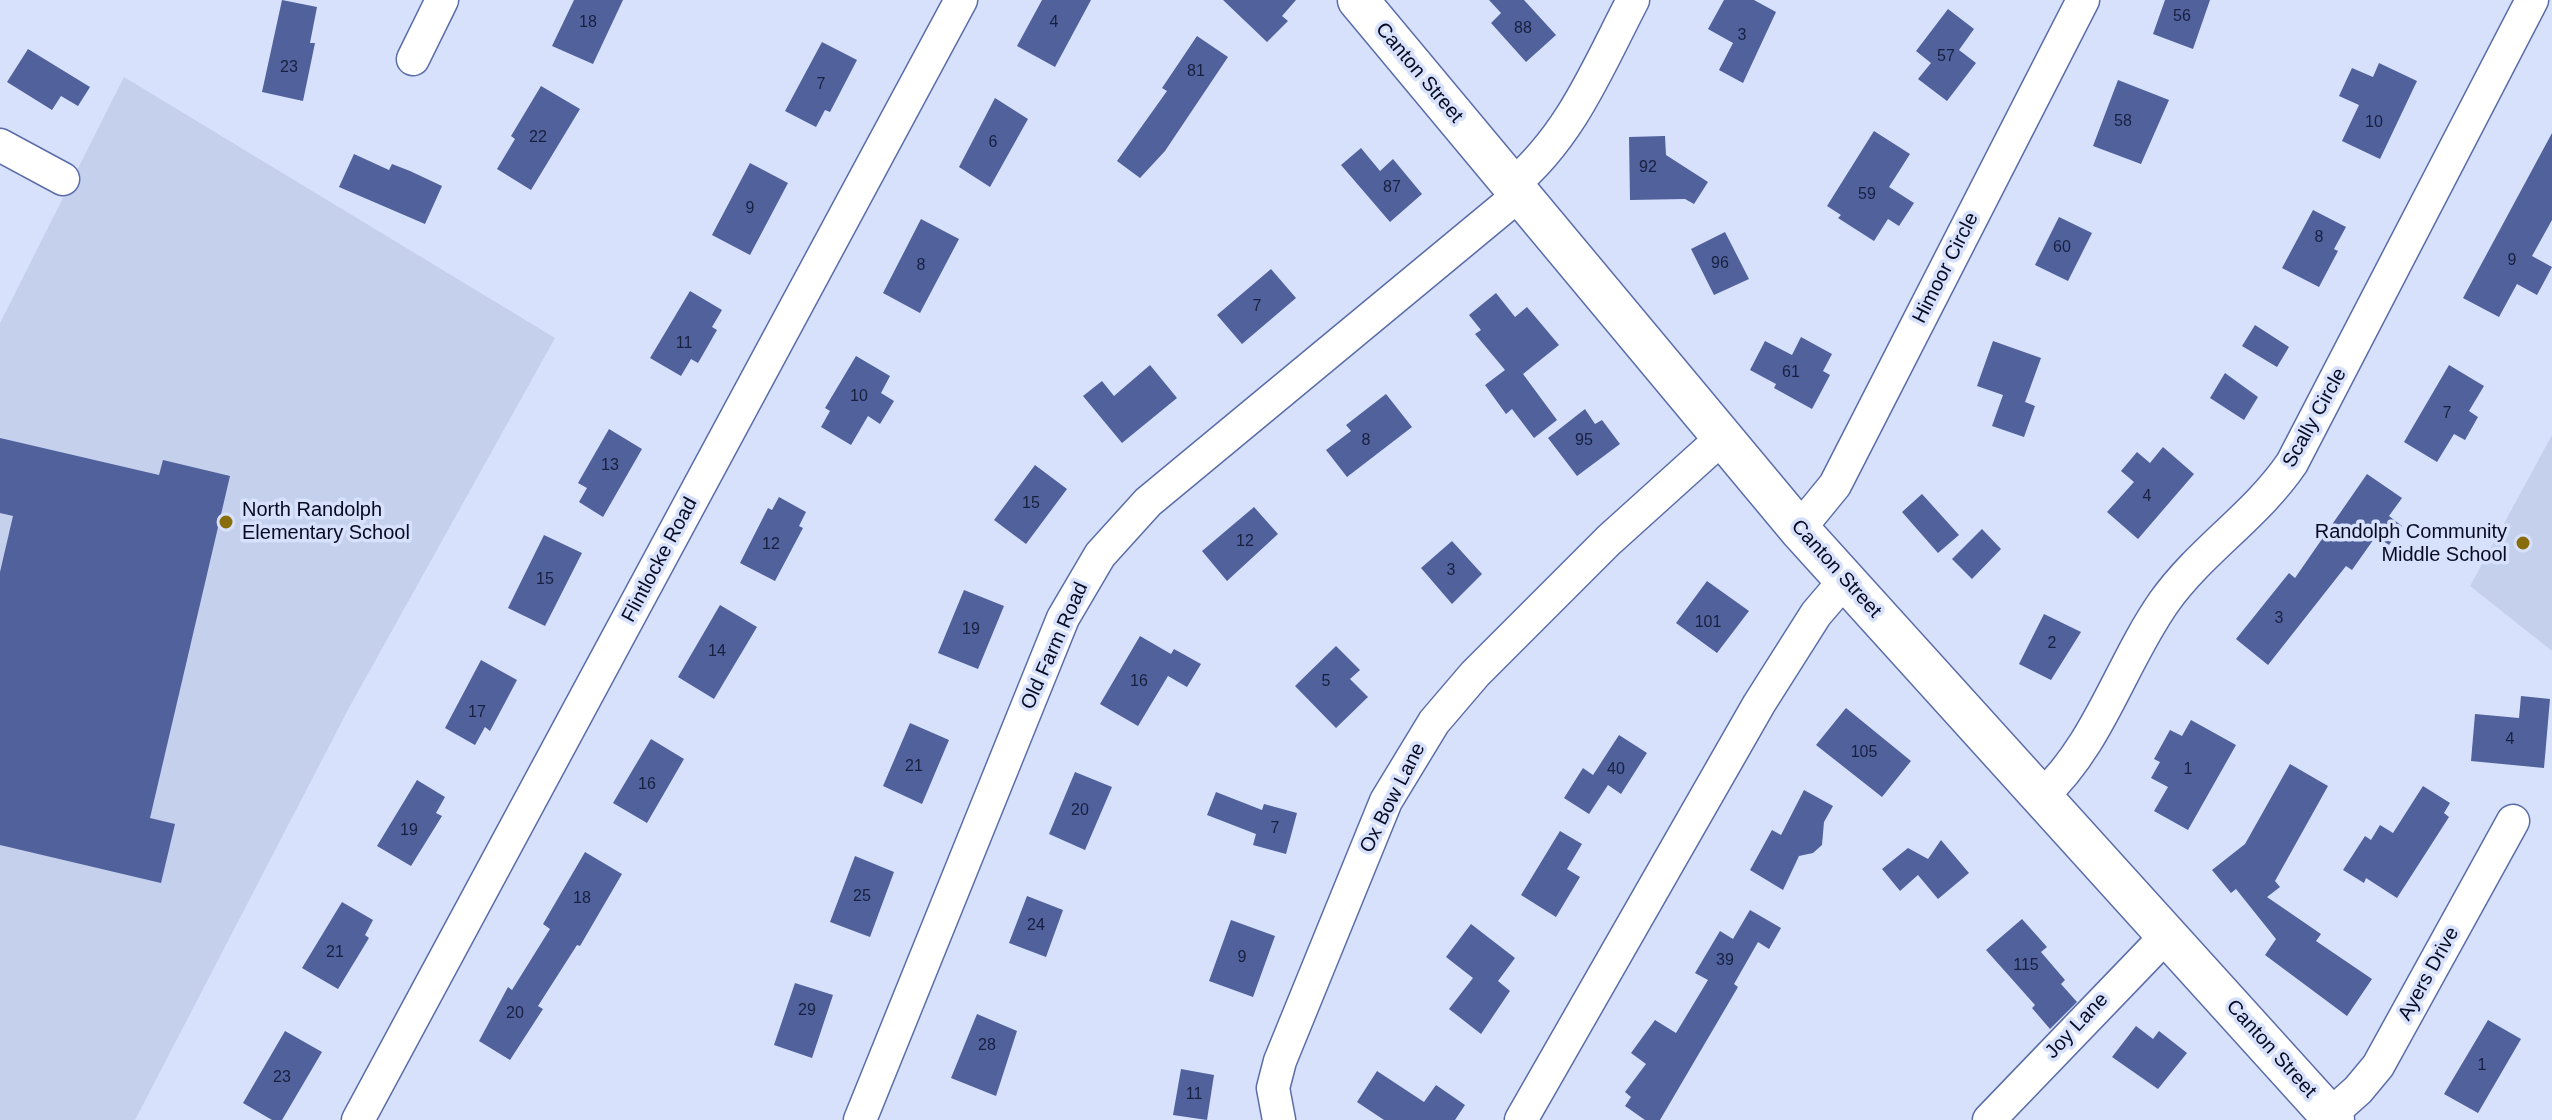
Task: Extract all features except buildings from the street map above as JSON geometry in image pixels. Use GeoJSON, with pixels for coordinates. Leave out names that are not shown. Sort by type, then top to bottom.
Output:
{"type":"FeatureCollection","features":[{"type":"Feature","properties":{"kind":"street"},"geometry":{"type":"LineString","coordinates":[[413,59],[442,0]]}},
{"type":"Feature","properties":{"kind":"street","name":"Flintlocke Road"},"geometry":{"type":"LineString","coordinates":[[358,1120],[961,0]]}},
{"type":"Feature","properties":{"kind":"street","name":"Canton Street"},"geometry":{"type":"LineString","coordinates":[[1358,0],[1799,529],[2332,1118]]}},
{"type":"Feature","properties":{"kind":"street"},"geometry":{"type":"LineString","coordinates":[[1516,190],[1563,133],[1633,0]]}},
{"type":"Feature","properties":{"kind":"street","name":"Himoor Circle"},"geometry":{"type":"LineString","coordinates":[[1799,529],[1826,499],[1843,470],[2083,0]]}},
{"type":"Feature","properties":{"kind":"street","name":"Scally Circle"},"geometry":{"type":"LineString","coordinates":[[2041,797],[2081,751],[2166,599],[2265,500],[2292,463],[2532,0]]}},
{"type":"Feature","properties":{"kind":"street"},"geometry":{"type":"LineString","coordinates":[[0,145],[63,179]]}},
{"type":"Feature","properties":{"kind":"street","name":"Old Farm Road"},"geometry":{"type":"LineString","coordinates":[[860,1120],[1054,640],[1075,595],[1100,555],[1165,487],[1516,190]]}},
{"type":"Feature","properties":{"kind":"street","name":"Ox Bow Lane"},"geometry":{"type":"LineString","coordinates":[[1279,1120],[1273,1088],[1280,1061],[1374,829],[1417,747],[1486,663],[1609,540],[1722,438]]}},
{"type":"Feature","properties":{"kind":"street"},"geometry":{"type":"LineString","coordinates":[[1521,1120],[1759,704],[1816,614],[1845,580]]}},
{"type":"Feature","properties":{"kind":"street","name":"Ayers Drive"},"geometry":{"type":"LineString","coordinates":[[2332,1118],[2378,1066],[2513,821]]}},
{"type":"Feature","properties":{"kind":"street","name":"Joy Lane"},"geometry":{"type":"LineString","coordinates":[[1989,1120],[2167,935]]}},
{"type":"Feature","properties":{"kind":"shaded area","name":"North Randolph Elementary School"},"geometry":{"type":"Polygon","coordinates":[[[124,77],[555,338],[350,706],[135,1120],[0,1120],[0,323],[124,77]]]}},
{"type":"Feature","properties":{"kind":"shaded area","name":"Randolph Community Middle School"},"geometry":{"type":"Polygon","coordinates":[[[2552,435],[2552,651],[2470,586],[2552,435]]]}},
{"type":"Feature","properties":{"kind":"place","name":"North Randolph Elementary School"},"geometry":{"type":"Point","coordinates":[226,522]}},
{"type":"Feature","properties":{"kind":"place","name":"Randolph Community Middle School"},"geometry":{"type":"Point","coordinates":[2523,543]}}]}
